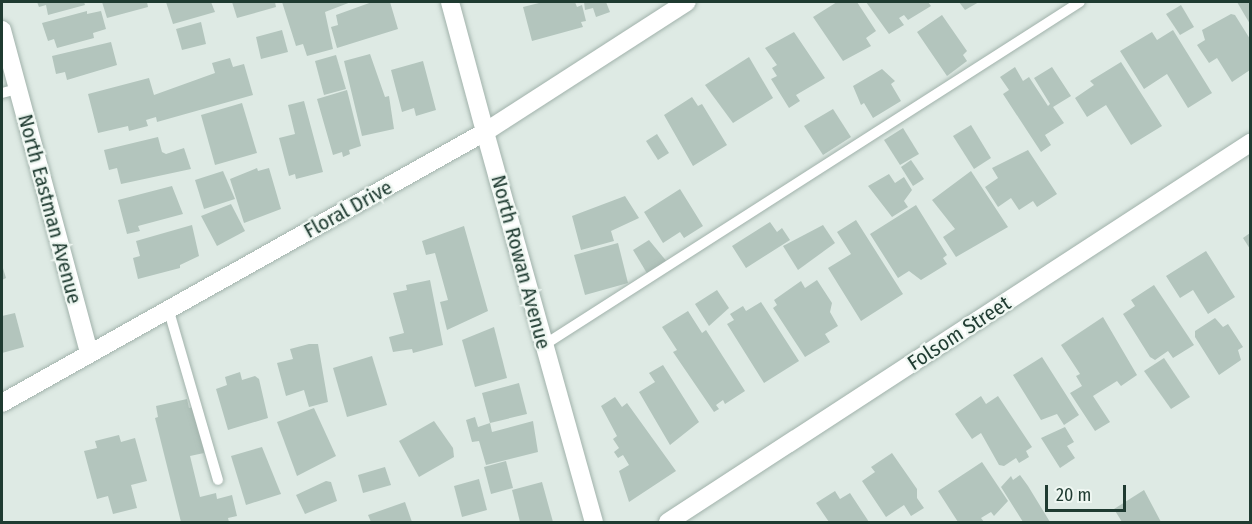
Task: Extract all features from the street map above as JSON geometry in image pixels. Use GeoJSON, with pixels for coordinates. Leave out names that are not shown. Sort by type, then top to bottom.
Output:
{"type":"FeatureCollection","features":[{"type":"Feature","properties":{"kind":"street","name":"North Rowan Avenue"},"geometry":{"type":"LineString","coordinates":[[450,2],[594,522]]}},
{"type":"Feature","properties":{"kind":"street","name":"Floral Drive"},"geometry":{"type":"LineString","coordinates":[[2,403],[485,132],[687,2]]}},
{"type":"Feature","properties":{"kind":"street","name":"North Eastman Avenue"},"geometry":{"type":"LineString","coordinates":[[2,30],[9,91],[89,353]]}},
{"type":"Feature","properties":{"kind":"street","name":"Folsom Street"},"geometry":{"type":"LineString","coordinates":[[668,522],[1251,143]]}},
{"type":"Feature","properties":{"kind":"lane"},"geometry":{"type":"LineString","coordinates":[[544,345],[1080,2]]}},
{"type":"Feature","properties":{"kind":"lane"},"geometry":{"type":"LineString","coordinates":[[168,308],[218,480]]}},
{"type":"Feature","properties":{"kind":"building"},"geometry":{"type":"Polygon","coordinates":[[[37,2],[84,2],[85,5],[48,15],[46,5],[39,7],[37,2]]]}},
{"type":"Feature","properties":{"kind":"building"},"geometry":{"type":"Polygon","coordinates":[[[102,2],[147,2],[148,7],[107,18],[102,2]]]}},
{"type":"Feature","properties":{"kind":"building"},"geometry":{"type":"Polygon","coordinates":[[[166,2],[211,2],[215,12],[173,24],[166,2]]]}},
{"type":"Feature","properties":{"kind":"building"},"geometry":{"type":"Polygon","coordinates":[[[232,2],[275,2],[276,7],[237,18],[232,2]]]}},
{"type":"Feature","properties":{"kind":"building"},"geometry":{"type":"Polygon","coordinates":[[[282,2],[351,2],[325,12],[333,49],[307,56],[303,44],[296,46],[282,2]]]}},
{"type":"Feature","properties":{"kind":"building"},"geometry":{"type":"Polygon","coordinates":[[[372,2],[390,2],[398,29],[337,48],[331,27],[338,25],[336,15],[372,2]]]}},
{"type":"Feature","properties":{"kind":"building"},"geometry":{"type":"Polygon","coordinates":[[[543,2],[575,2],[577,7],[582,5],[586,21],[581,22],[583,27],[532,41],[523,7],[543,2]]]}},
{"type":"Feature","properties":{"kind":"building"},"geometry":{"type":"Polygon","coordinates":[[[584,2],[606,2],[610,12],[596,17],[593,8],[585,10],[584,2]]]}},
{"type":"Feature","properties":{"kind":"building"},"geometry":{"type":"Polygon","coordinates":[[[837,2],[857,2],[876,31],[866,38],[871,46],[843,61],[813,17],[837,2]]]}},
{"type":"Feature","properties":{"kind":"building"},"geometry":{"type":"Polygon","coordinates":[[[866,2],[928,2],[931,6],[908,20],[904,15],[899,18],[904,25],[889,34],[866,2]]]}},
{"type":"Feature","properties":{"kind":"building"},"geometry":{"type":"Polygon","coordinates":[[[959,2],[979,2],[965,10],[959,2]]]}},
{"type":"Feature","properties":{"kind":"building"},"geometry":{"type":"Polygon","coordinates":[[[1237,2],[1250,2],[1250,24],[1237,2]]]}},
{"type":"Feature","properties":{"kind":"building"},"geometry":{"type":"Polygon","coordinates":[[[1181,5],[1194,27],[1180,35],[1166,14],[1181,5]]]}},
{"type":"Feature","properties":{"kind":"building"},"geometry":{"type":"Polygon","coordinates":[[[87,11],[87,14],[101,11],[106,29],[93,33],[94,38],[57,48],[54,39],[48,41],[42,23],[87,11]]]}},
{"type":"Feature","properties":{"kind":"building"},"geometry":{"type":"Polygon","coordinates":[[[1231,14],[1235,15],[1250,39],[1250,70],[1232,82],[1217,58],[1209,63],[1197,45],[1205,40],[1202,30],[1231,14]]]}},
{"type":"Feature","properties":{"kind":"building"},"geometry":{"type":"Polygon","coordinates":[[[942,15],[967,51],[963,55],[967,61],[947,76],[917,32],[942,15]]]}},
{"type":"Feature","properties":{"kind":"building"},"geometry":{"type":"Polygon","coordinates":[[[201,22],[206,44],[182,50],[176,29],[201,22]]]}},
{"type":"Feature","properties":{"kind":"building"},"geometry":{"type":"Polygon","coordinates":[[[282,30],[288,52],[261,59],[256,37],[282,30]]]}},
{"type":"Feature","properties":{"kind":"building"},"geometry":{"type":"Polygon","coordinates":[[[1173,30],[1212,93],[1188,108],[1167,74],[1144,89],[1120,51],[1152,32],[1157,40],[1173,30]]]}},
{"type":"Feature","properties":{"kind":"building"},"geometry":{"type":"Polygon","coordinates":[[[794,32],[825,78],[796,95],[800,101],[789,108],[771,79],[777,76],[772,68],[777,65],[765,48],[794,32]]]}},
{"type":"Feature","properties":{"kind":"building"},"geometry":{"type":"Polygon","coordinates":[[[111,42],[117,65],[67,80],[65,72],[56,74],[52,56],[111,42]]]}},
{"type":"Feature","properties":{"kind":"building"},"geometry":{"type":"Polygon","coordinates":[[[370,54],[385,97],[389,96],[394,129],[362,136],[344,61],[370,54]]]}},
{"type":"Feature","properties":{"kind":"building"},"geometry":{"type":"Polygon","coordinates":[[[336,55],[346,89],[324,95],[315,61],[336,55]]]}},
{"type":"Feature","properties":{"kind":"building"},"geometry":{"type":"Polygon","coordinates":[[[749,57],[773,98],[733,123],[705,85],[749,57]]]}},
{"type":"Feature","properties":{"kind":"building"},"geometry":{"type":"Polygon","coordinates":[[[230,58],[233,67],[244,64],[253,95],[157,122],[156,117],[146,120],[148,126],[129,131],[128,126],[98,133],[88,94],[149,78],[154,95],[215,73],[212,63],[230,58]]]}},
{"type":"Feature","properties":{"kind":"building"},"geometry":{"type":"Polygon","coordinates":[[[423,61],[436,110],[416,116],[414,108],[402,112],[391,70],[423,61]]]}},
{"type":"Feature","properties":{"kind":"building"},"geometry":{"type":"Polygon","coordinates":[[[1121,62],[1162,126],[1131,145],[1106,105],[1087,117],[1075,98],[1094,85],[1090,81],[1121,62]]]}},
{"type":"Feature","properties":{"kind":"building"},"geometry":{"type":"Polygon","coordinates":[[[1015,67],[1023,81],[1029,77],[1048,106],[1050,104],[1034,78],[1052,67],[1071,96],[1053,107],[1064,123],[1045,135],[1051,145],[1041,152],[1003,94],[1009,90],[1000,77],[1015,67]]]}},
{"type":"Feature","properties":{"kind":"building"},"geometry":{"type":"Polygon","coordinates":[[[882,69],[895,81],[891,84],[901,101],[873,118],[864,103],[861,105],[853,86],[882,69]]]}},
{"type":"Feature","properties":{"kind":"building"},"geometry":{"type":"Polygon","coordinates":[[[347,90],[361,146],[349,150],[350,154],[343,157],[342,152],[333,155],[317,99],[347,90]]]}},
{"type":"Feature","properties":{"kind":"building"},"geometry":{"type":"Polygon","coordinates":[[[692,97],[698,106],[702,104],[727,145],[693,166],[664,115],[692,97]]]}},
{"type":"Feature","properties":{"kind":"building"},"geometry":{"type":"Polygon","coordinates":[[[304,101],[323,172],[296,179],[295,174],[289,176],[279,138],[295,134],[288,105],[304,101]]]}},
{"type":"Feature","properties":{"kind":"building"},"geometry":{"type":"Polygon","coordinates":[[[242,103],[257,153],[215,165],[201,115],[242,103]]]}},
{"type":"Feature","properties":{"kind":"building"},"geometry":{"type":"Polygon","coordinates":[[[833,109],[851,137],[823,155],[804,126],[833,109]]]}},
{"type":"Feature","properties":{"kind":"building"},"geometry":{"type":"Polygon","coordinates":[[[971,125],[991,158],[974,169],[953,136],[971,125]]]}},
{"type":"Feature","properties":{"kind":"building"},"geometry":{"type":"Polygon","coordinates":[[[903,128],[919,154],[900,165],[884,140],[903,128]]]}},
{"type":"Feature","properties":{"kind":"building"},"geometry":{"type":"Polygon","coordinates":[[[657,134],[669,153],[658,160],[646,141],[657,134]]]}},
{"type":"Feature","properties":{"kind":"building"},"geometry":{"type":"Polygon","coordinates":[[[158,137],[162,152],[166,154],[184,148],[191,169],[121,184],[117,168],[109,170],[104,150],[158,137]]]}},
{"type":"Feature","properties":{"kind":"building"},"geometry":{"type":"Polygon","coordinates":[[[1028,150],[1057,194],[1037,207],[1033,201],[1019,210],[1011,198],[998,207],[985,187],[998,178],[992,168],[1028,150]]]}},
{"type":"Feature","properties":{"kind":"building"},"geometry":{"type":"Polygon","coordinates":[[[911,160],[924,179],[913,186],[901,167],[911,160]]]}},
{"type":"Feature","properties":{"kind":"building"},"geometry":{"type":"Polygon","coordinates":[[[257,168],[258,171],[269,168],[281,209],[244,223],[230,179],[257,168]]]}},
{"type":"Feature","properties":{"kind":"building"},"geometry":{"type":"Polygon","coordinates":[[[223,171],[235,199],[204,209],[195,180],[223,171]]]}},
{"type":"Feature","properties":{"kind":"building"},"geometry":{"type":"Polygon","coordinates":[[[971,171],[1008,227],[956,257],[943,237],[955,229],[932,200],[971,171]]]}},
{"type":"Feature","properties":{"kind":"building"},"geometry":{"type":"Polygon","coordinates":[[[889,174],[895,183],[904,177],[912,190],[904,201],[908,207],[892,217],[868,186],[889,174]]]}},
{"type":"Feature","properties":{"kind":"building"},"geometry":{"type":"Polygon","coordinates":[[[172,186],[183,214],[138,226],[140,231],[127,234],[118,200],[172,186]]]}},
{"type":"Feature","properties":{"kind":"building"},"geometry":{"type":"Polygon","coordinates":[[[680,189],[703,226],[684,238],[680,232],[663,243],[644,212],[680,189]]]}},
{"type":"Feature","properties":{"kind":"building"},"geometry":{"type":"Polygon","coordinates":[[[625,196],[639,218],[611,231],[614,241],[581,250],[572,216],[625,196]]]}},
{"type":"Feature","properties":{"kind":"building"},"geometry":{"type":"Polygon","coordinates":[[[231,204],[245,231],[217,246],[201,216],[231,204]]]}},
{"type":"Feature","properties":{"kind":"building"},"geometry":{"type":"Polygon","coordinates":[[[916,205],[947,255],[943,258],[947,264],[921,280],[909,271],[898,278],[870,234],[916,205]]]}},
{"type":"Feature","properties":{"kind":"building"},"geometry":{"type":"Polygon","coordinates":[[[856,220],[903,294],[861,321],[828,268],[851,254],[837,232],[856,220]]]}},
{"type":"Feature","properties":{"kind":"building"},"geometry":{"type":"Polygon","coordinates":[[[770,222],[777,232],[782,228],[790,240],[746,268],[732,246],[770,222]]]}},
{"type":"Feature","properties":{"kind":"building"},"geometry":{"type":"Polygon","coordinates":[[[192,225],[199,256],[180,265],[180,268],[138,279],[133,258],[140,256],[136,241],[192,225]]]}},
{"type":"Feature","properties":{"kind":"building"},"geometry":{"type":"Polygon","coordinates":[[[823,225],[835,243],[798,270],[783,246],[823,225]]]}},
{"type":"Feature","properties":{"kind":"building"},"geometry":{"type":"Polygon","coordinates":[[[464,226],[488,311],[447,330],[440,302],[448,300],[435,253],[426,255],[422,241],[464,226]]]}},
{"type":"Feature","properties":{"kind":"building"},"geometry":{"type":"Polygon","coordinates":[[[1250,233],[1250,249],[1243,238],[1250,233]]]}},
{"type":"Feature","properties":{"kind":"building"},"geometry":{"type":"Polygon","coordinates":[[[649,240],[668,263],[648,275],[633,250],[649,240]]]}},
{"type":"Feature","properties":{"kind":"building"},"geometry":{"type":"Polygon","coordinates":[[[618,243],[628,283],[585,295],[574,255],[618,243]]]}},
{"type":"Feature","properties":{"kind":"building"},"geometry":{"type":"Polygon","coordinates":[[[1206,251],[1235,297],[1208,314],[1193,290],[1180,298],[1166,276],[1206,251]]]}},
{"type":"Feature","properties":{"kind":"building"},"geometry":{"type":"Polygon","coordinates":[[[2,265],[6,278],[2,280],[2,265]]]}},
{"type":"Feature","properties":{"kind":"building"},"geometry":{"type":"Polygon","coordinates":[[[430,280],[443,345],[413,353],[412,349],[393,352],[389,337],[404,333],[393,293],[407,290],[406,285],[430,280]]]}},
{"type":"Feature","properties":{"kind":"building"},"geometry":{"type":"Polygon","coordinates":[[[817,280],[832,303],[830,312],[838,326],[825,334],[830,342],[805,357],[773,308],[777,305],[774,300],[801,281],[805,288],[817,280]]]}},
{"type":"Feature","properties":{"kind":"building"},"geometry":{"type":"Polygon","coordinates":[[[1154,285],[1194,345],[1173,358],[1168,351],[1155,360],[1150,357],[1123,314],[1135,306],[1131,300],[1154,285]]]}},
{"type":"Feature","properties":{"kind":"building"},"geometry":{"type":"Polygon","coordinates":[[[717,290],[729,308],[709,326],[695,304],[717,290]]]}},
{"type":"Feature","properties":{"kind":"building"},"geometry":{"type":"Polygon","coordinates":[[[761,302],[799,361],[764,383],[727,324],[734,320],[730,314],[743,306],[746,311],[761,302]]]}},
{"type":"Feature","properties":{"kind":"building"},"geometry":{"type":"Polygon","coordinates":[[[688,311],[702,333],[706,330],[745,391],[725,404],[723,400],[716,405],[719,409],[714,412],[673,352],[677,350],[662,327],[688,311]]]}},
{"type":"Feature","properties":{"kind":"building"},"geometry":{"type":"Polygon","coordinates":[[[15,313],[24,347],[2,353],[2,316],[15,313]]]}},
{"type":"Feature","properties":{"kind":"building"},"geometry":{"type":"Polygon","coordinates":[[[1103,317],[1137,375],[1121,386],[1117,381],[1093,396],[1110,422],[1095,431],[1070,393],[1082,386],[1076,376],[1080,374],[1061,345],[1103,317]]]}},
{"type":"Feature","properties":{"kind":"building"},"geometry":{"type":"Polygon","coordinates":[[[1215,318],[1223,327],[1228,324],[1243,347],[1238,350],[1241,360],[1219,375],[1195,337],[1195,331],[1215,318]]]}},
{"type":"Feature","properties":{"kind":"building"},"geometry":{"type":"Polygon","coordinates":[[[494,327],[507,378],[475,387],[462,340],[494,327]]]}},
{"type":"Feature","properties":{"kind":"building"},"geometry":{"type":"Polygon","coordinates":[[[318,344],[328,402],[309,407],[304,390],[286,396],[277,363],[293,359],[290,349],[318,344]]]}},
{"type":"Feature","properties":{"kind":"building"},"geometry":{"type":"Polygon","coordinates":[[[372,356],[387,405],[347,417],[333,368],[372,356]]]}},
{"type":"Feature","properties":{"kind":"building"},"geometry":{"type":"Polygon","coordinates":[[[1042,357],[1079,415],[1064,425],[1057,414],[1041,420],[1013,375],[1042,357]]]}},
{"type":"Feature","properties":{"kind":"building"},"geometry":{"type":"Polygon","coordinates":[[[1164,358],[1190,397],[1171,409],[1144,371],[1164,358]]]}},
{"type":"Feature","properties":{"kind":"building"},"geometry":{"type":"Polygon","coordinates":[[[663,365],[699,422],[670,445],[639,392],[655,382],[649,373],[663,365]]]}},
{"type":"Feature","properties":{"kind":"building"},"geometry":{"type":"Polygon","coordinates":[[[240,372],[242,380],[255,376],[259,379],[268,418],[228,430],[216,389],[227,385],[225,377],[240,372]]]}},
{"type":"Feature","properties":{"kind":"building"},"geometry":{"type":"Polygon","coordinates":[[[519,383],[527,414],[490,423],[482,393],[519,383]]]}},
{"type":"Feature","properties":{"kind":"building"},"geometry":{"type":"Polygon","coordinates":[[[981,396],[986,404],[998,396],[1032,447],[1026,451],[1029,457],[1019,463],[1016,458],[1004,466],[999,465],[981,433],[972,439],[955,414],[981,396]]]}},
{"type":"Feature","properties":{"kind":"building"},"geometry":{"type":"Polygon","coordinates":[[[615,397],[622,407],[627,403],[676,471],[629,502],[619,471],[629,465],[623,455],[618,458],[614,452],[619,448],[613,439],[617,436],[601,406],[615,397]]]}},
{"type":"Feature","properties":{"kind":"building"},"geometry":{"type":"Polygon","coordinates":[[[187,399],[189,408],[194,407],[204,444],[204,453],[190,456],[200,497],[216,493],[217,499],[232,495],[237,516],[228,518],[229,522],[181,522],[155,418],[158,417],[156,406],[187,399]]]}},
{"type":"Feature","properties":{"kind":"building"},"geometry":{"type":"Polygon","coordinates":[[[314,408],[336,456],[297,476],[277,422],[314,408]]]}},
{"type":"Feature","properties":{"kind":"building"},"geometry":{"type":"Polygon","coordinates":[[[475,417],[478,427],[490,423],[492,432],[533,421],[538,452],[486,465],[479,441],[472,442],[466,420],[475,417]]]}},
{"type":"Feature","properties":{"kind":"building"},"geometry":{"type":"Polygon","coordinates":[[[434,421],[453,448],[454,457],[419,477],[399,441],[434,421]]]}},
{"type":"Feature","properties":{"kind":"building"},"geometry":{"type":"Polygon","coordinates":[[[1065,427],[1074,442],[1067,446],[1075,458],[1060,468],[1041,438],[1065,427]]]}},
{"type":"Feature","properties":{"kind":"building"},"geometry":{"type":"Polygon","coordinates":[[[119,435],[121,442],[135,438],[147,481],[131,485],[137,508],[113,514],[108,496],[97,499],[84,451],[97,448],[95,441],[119,435]]]}},
{"type":"Feature","properties":{"kind":"building"},"geometry":{"type":"Polygon","coordinates":[[[262,447],[281,494],[246,505],[231,456],[262,447]]]}},
{"type":"Feature","properties":{"kind":"building"},"geometry":{"type":"Polygon","coordinates":[[[892,453],[917,489],[917,498],[924,508],[911,516],[904,505],[886,517],[862,481],[875,472],[871,467],[892,453]]]}},
{"type":"Feature","properties":{"kind":"building"},"geometry":{"type":"Polygon","coordinates":[[[506,461],[513,488],[491,494],[484,467],[506,461]]]}},
{"type":"Feature","properties":{"kind":"building"},"geometry":{"type":"Polygon","coordinates":[[[982,462],[1008,501],[994,516],[991,512],[981,518],[984,522],[958,522],[938,491],[982,462]]]}},
{"type":"Feature","properties":{"kind":"building"},"geometry":{"type":"Polygon","coordinates":[[[385,467],[391,485],[363,493],[358,475],[385,467]]]}},
{"type":"Feature","properties":{"kind":"building"},"geometry":{"type":"Polygon","coordinates":[[[1020,475],[1050,522],[1023,522],[1001,487],[1011,476],[1013,480],[1020,475]]]}},
{"type":"Feature","properties":{"kind":"building"},"geometry":{"type":"Polygon","coordinates":[[[479,479],[487,510],[462,517],[454,486],[479,479]]]}},
{"type":"Feature","properties":{"kind":"building"},"geometry":{"type":"Polygon","coordinates":[[[326,481],[331,482],[337,501],[305,514],[296,495],[326,481]]]}},
{"type":"Feature","properties":{"kind":"building"},"geometry":{"type":"Polygon","coordinates":[[[542,482],[553,522],[520,522],[512,490],[542,482]]]}},
{"type":"Feature","properties":{"kind":"building"},"geometry":{"type":"Polygon","coordinates":[[[1144,490],[1161,522],[1122,522],[1114,509],[1144,490]]]}},
{"type":"Feature","properties":{"kind":"building"},"geometry":{"type":"Polygon","coordinates":[[[835,491],[840,499],[850,493],[869,522],[829,522],[816,503],[835,491]]]}},
{"type":"Feature","properties":{"kind":"building"},"geometry":{"type":"Polygon","coordinates":[[[405,502],[412,522],[371,522],[368,515],[405,502]]]}}]}
